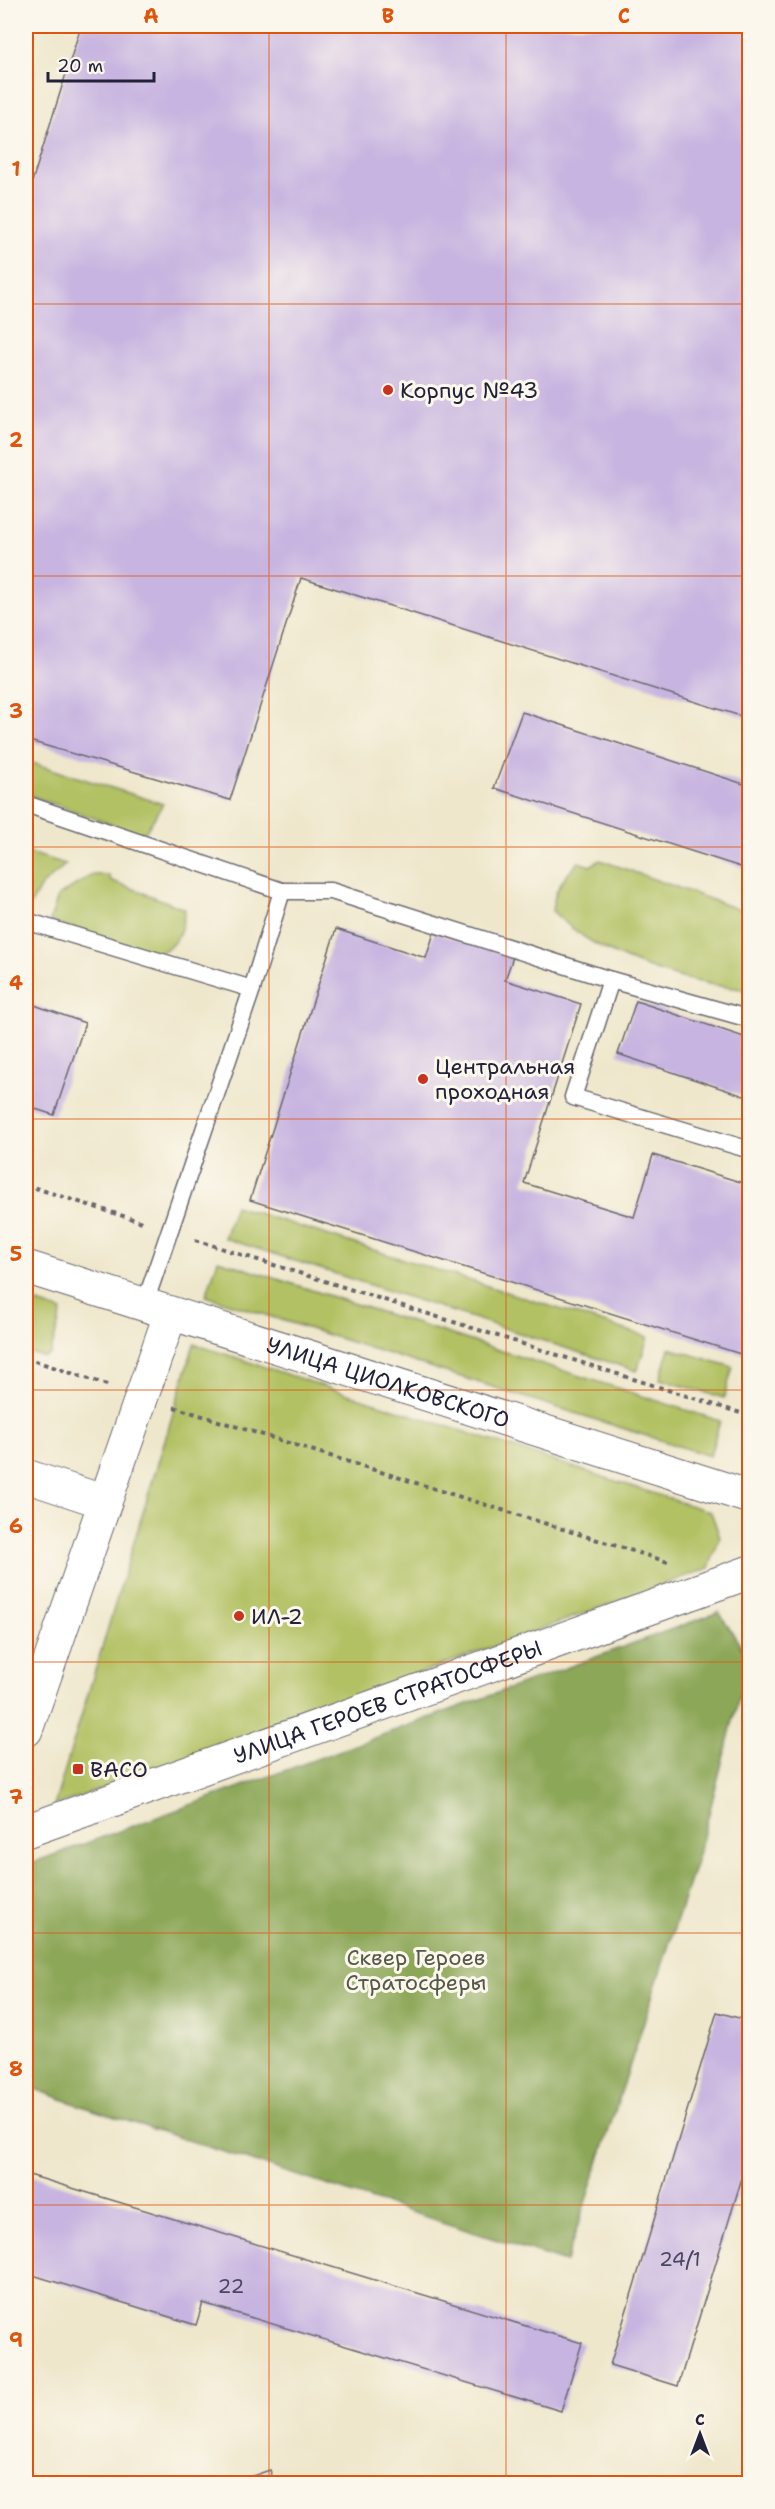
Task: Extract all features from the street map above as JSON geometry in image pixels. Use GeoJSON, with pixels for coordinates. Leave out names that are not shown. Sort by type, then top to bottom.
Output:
{"type":"FeatureCollection","features":[{"type":"Feature","properties":{"kind":"street","name":"УЛИЦА ЦИОЛКОВСКОГО"},"geometry":{"type":"LineString","coordinates":[[26,1268],[750,1497]]}},
{"type":"Feature","properties":{"kind":"street"},"geometry":{"type":"LineString","coordinates":[[26,1730],[142,1396],[157,1311]]}},
{"type":"Feature","properties":{"kind":"street"},"geometry":{"type":"LineString","coordinates":[[26,1476],[105,1502]]}},
{"type":"Feature","properties":{"kind":"street","name":"УЛИЦА ГЕРОЕВ СТРАТОСФЕРЫ"},"geometry":{"type":"LineString","coordinates":[[26,1831],[750,1572]]}},
{"type":"Feature","properties":{"kind":"lane"},"geometry":{"type":"LineString","coordinates":[[26,804],[282,891],[331,891],[611,980],[750,1019]]}},
{"type":"Feature","properties":{"kind":"lane"},"geometry":{"type":"LineString","coordinates":[[157,1311],[170,1232],[252,989],[282,891]]}},
{"type":"Feature","properties":{"kind":"lane"},"geometry":{"type":"LineString","coordinates":[[26,921],[252,989]]}},
{"type":"Feature","properties":{"kind":"lane"},"geometry":{"type":"LineString","coordinates":[[611,980],[573,1096],[750,1150]]}},
{"type":"Feature","properties":{"kind":"path"},"geometry":{"type":"LineString","coordinates":[[26,1185],[750,1416]]}},
{"type":"Feature","properties":{"kind":"path"},"geometry":{"type":"LineString","coordinates":[[26,1358],[217,1422],[678,1564]]}},
{"type":"Feature","properties":{"kind":"green space"},"geometry":{"type":"Polygon","coordinates":[[[26,761],[163,804],[141,835],[26,794],[26,761]]]}},
{"type":"Feature","properties":{"kind":"green space"},"geometry":{"type":"Polygon","coordinates":[[[26,852],[66,864],[41,886],[27,911],[26,852]]]}},
{"type":"Feature","properties":{"kind":"green space"},"geometry":{"type":"Polygon","coordinates":[[[600,860],[749,913],[749,990],[709,984],[668,974],[629,960],[592,942],[561,919],[552,911],[555,896],[561,884],[579,862],[590,866],[600,860]]]}},
{"type":"Feature","properties":{"kind":"green space"},"geometry":{"type":"Polygon","coordinates":[[[92,875],[109,875],[110,880],[185,909],[180,932],[174,943],[154,955],[50,921],[58,896],[92,875]]]}},
{"type":"Feature","properties":{"kind":"green space"},"geometry":{"type":"Polygon","coordinates":[[[235,1206],[648,1337],[637,1371],[224,1238],[235,1206]]]}},
{"type":"Feature","properties":{"kind":"green space"},"geometry":{"type":"Polygon","coordinates":[[[218,1260],[720,1421],[710,1456],[206,1296],[218,1260]]]}},
{"type":"Feature","properties":{"kind":"green space"},"geometry":{"type":"Polygon","coordinates":[[[26,1299],[62,1311],[50,1354],[44,1357],[26,1351],[26,1299]]]}},
{"type":"Feature","properties":{"kind":"green space"},"geometry":{"type":"Polygon","coordinates":[[[194,1344],[711,1512],[720,1537],[709,1568],[54,1806],[194,1344]]]}},
{"type":"Feature","properties":{"kind":"green space"},"geometry":{"type":"Polygon","coordinates":[[[669,1348],[733,1367],[724,1398],[660,1379],[669,1348]]]}},
{"type":"Feature","properties":{"kind":"green space","name":"Сквер Героев Стратосферы"},"geometry":{"type":"Polygon","coordinates":[[[719,1612],[749,1659],[699,1852],[566,2262],[84,2107],[32,2088],[26,2067],[26,1865],[719,1612]]]}},
{"type":"Feature","properties":{"kind":"building","name":"Корпус №43"},"geometry":{"type":"Polygon","coordinates":[[[81,26],[750,26],[750,719],[301,578],[230,800],[26,740],[26,201],[81,26]]]}},
{"type":"Feature","properties":{"kind":"building"},"geometry":{"type":"Polygon","coordinates":[[[522,712],[750,786],[750,870],[494,788],[522,712]]]}},
{"type":"Feature","properties":{"kind":"building","name":"Центральная проходная"},"geometry":{"type":"Polygon","coordinates":[[[336,929],[426,958],[434,933],[513,957],[505,980],[581,1004],[524,1183],[634,1217],[653,1155],[750,1185],[750,1357],[250,1200],[336,929]]]}},
{"type":"Feature","properties":{"kind":"building"},"geometry":{"type":"Polygon","coordinates":[[[636,1001],[750,1039],[750,1098],[618,1054],[636,1001]]]}},
{"type":"Feature","properties":{"kind":"building"},"geometry":{"type":"Polygon","coordinates":[[[26,1002],[85,1023],[54,1115],[26,1106],[26,1002]]]}},
{"type":"Feature","properties":{"kind":"building"},"geometry":{"type":"Polygon","coordinates":[[[717,2012],[750,2021],[750,2152],[678,2386],[610,2365],[717,2012]]]}},
{"type":"Feature","properties":{"kind":"building"},"geometry":{"type":"Polygon","coordinates":[[[26,2174],[582,2343],[561,2411],[203,2303],[196,2325],[26,2273],[26,2174]]]}},
{"type":"Feature","properties":{"kind":"building"},"geometry":{"type":"Polygon","coordinates":[[[270,2470],[275,2484],[231,2484],[231,2483],[270,2470]]]}},
{"type":"Feature","properties":{"kind":"place","name":"Корпус №43"},"geometry":{"type":"Point","coordinates":[388,390]}},
{"type":"Feature","properties":{"kind":"place","name":"Центральная проходная"},"geometry":{"type":"Point","coordinates":[423,1079]}},
{"type":"Feature","properties":{"kind":"place","name":"ИЛ-2"},"geometry":{"type":"Point","coordinates":[239,1616]}},
{"type":"Feature","properties":{"kind":"place","name":"ВАСО"},"geometry":{"type":"Point","coordinates":[78,1769]}}]}
